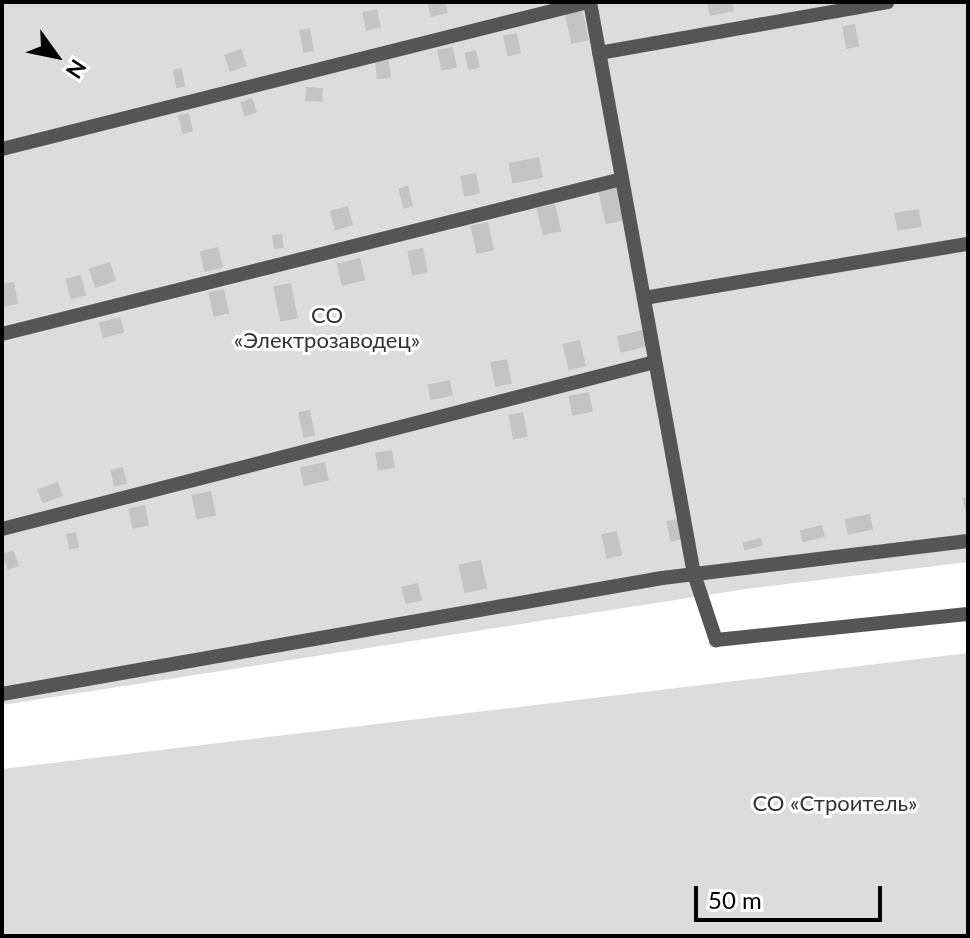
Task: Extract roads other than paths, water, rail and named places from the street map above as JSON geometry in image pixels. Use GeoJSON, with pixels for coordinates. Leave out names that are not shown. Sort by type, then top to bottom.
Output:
{"type":"FeatureCollection","features":[{"type":"Feature","properties":{"kind":"lane"},"geometry":{"type":"LineString","coordinates":[[2,149],[589,2],[694,574],[716,640],[968,614]]}},
{"type":"Feature","properties":{"kind":"lane"},"geometry":{"type":"LineString","coordinates":[[599,53],[888,2]]}},
{"type":"Feature","properties":{"kind":"lane"},"geometry":{"type":"LineString","coordinates":[[2,334],[622,179]]}},
{"type":"Feature","properties":{"kind":"lane"},"geometry":{"type":"LineString","coordinates":[[644,298],[968,244]]}},
{"type":"Feature","properties":{"kind":"lane"},"geometry":{"type":"LineString","coordinates":[[2,529],[655,362]]}},
{"type":"Feature","properties":{"kind":"lane"},"geometry":{"type":"LineString","coordinates":[[2,694],[694,574],[968,541]]}},
{"type":"Feature","properties":{"kind":"park label","name":"СО «Электрозаводец»"},"geometry":{"type":"Point","coordinates":[327,326]}},
{"type":"Feature","properties":{"kind":"park label","name":"СО «Строитель»"},"geometry":{"type":"Point","coordinates":[835,803]}}]}
